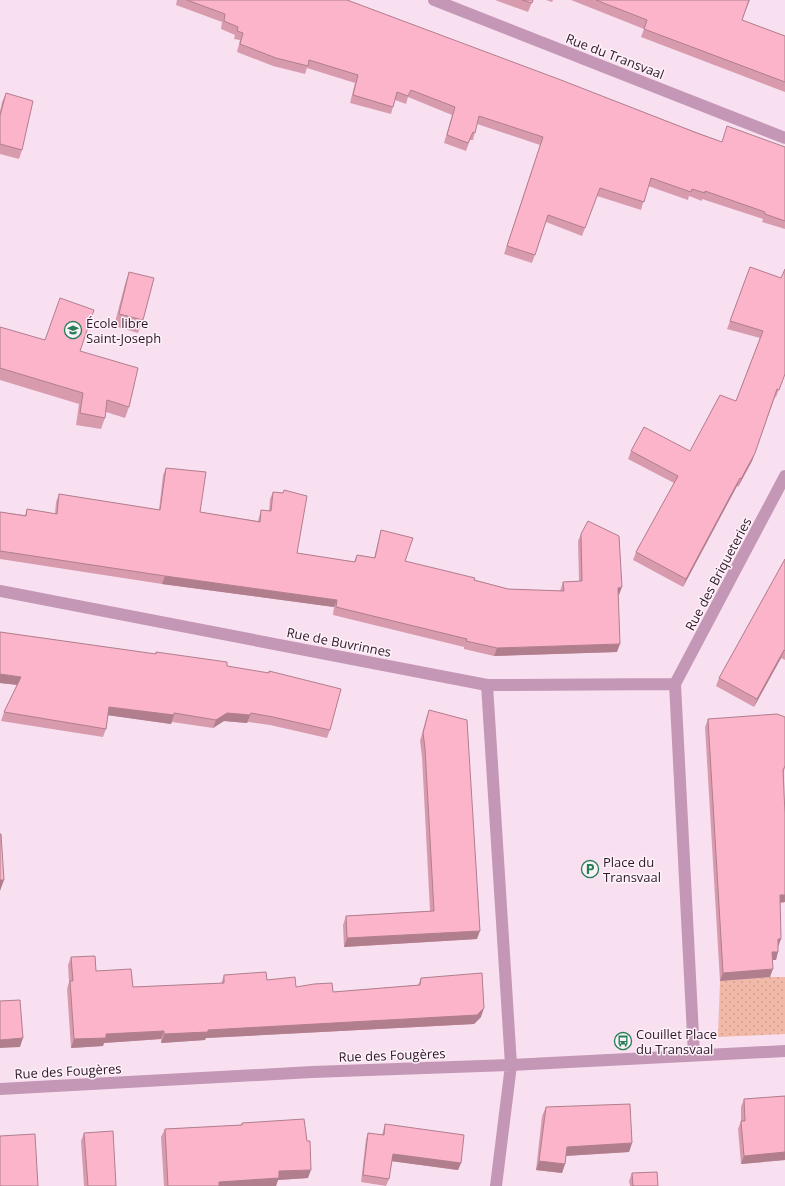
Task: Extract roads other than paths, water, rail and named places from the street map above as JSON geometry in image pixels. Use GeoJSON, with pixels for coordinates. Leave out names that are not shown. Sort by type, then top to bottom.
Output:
{"type":"FeatureCollection","features":[{"type":"Feature","properties":{"kind":"street","name":"Rue du Transvaal"},"geometry":{"type":"LineString","coordinates":[[434,0],[785,138]]}},
{"type":"Feature","properties":{"kind":"street","name":"Rue des Briqueteries"},"geometry":{"type":"LineString","coordinates":[[675,684],[785,476]]}},
{"type":"Feature","properties":{"kind":"street","name":"Rue de Buvrinnes"},"geometry":{"type":"LineString","coordinates":[[0,591],[487,685],[675,684]]}},
{"type":"Feature","properties":{"kind":"street"},"geometry":{"type":"LineString","coordinates":[[675,684],[694,1055]]}},
{"type":"Feature","properties":{"kind":"street"},"geometry":{"type":"LineString","coordinates":[[487,685],[511,1065],[496,1186]]}},
{"type":"Feature","properties":{"kind":"street","name":"Rue des Fougères"},"geometry":{"type":"LineString","coordinates":[[0,1089],[312,1072],[511,1065],[785,1051]]}},
{"type":"Feature","properties":{"kind":"place","name":"École libre Saint-Joseph"},"geometry":{"type":"Point","coordinates":[73,330]}},
{"type":"Feature","properties":{"kind":"place","name":"Place du Transvaal"},"geometry":{"type":"Point","coordinates":[590,869]}},
{"type":"Feature","properties":{"kind":"place","name":"Couillet Place du Transvaal"},"geometry":{"type":"Point","coordinates":[623,1041]}}]}
